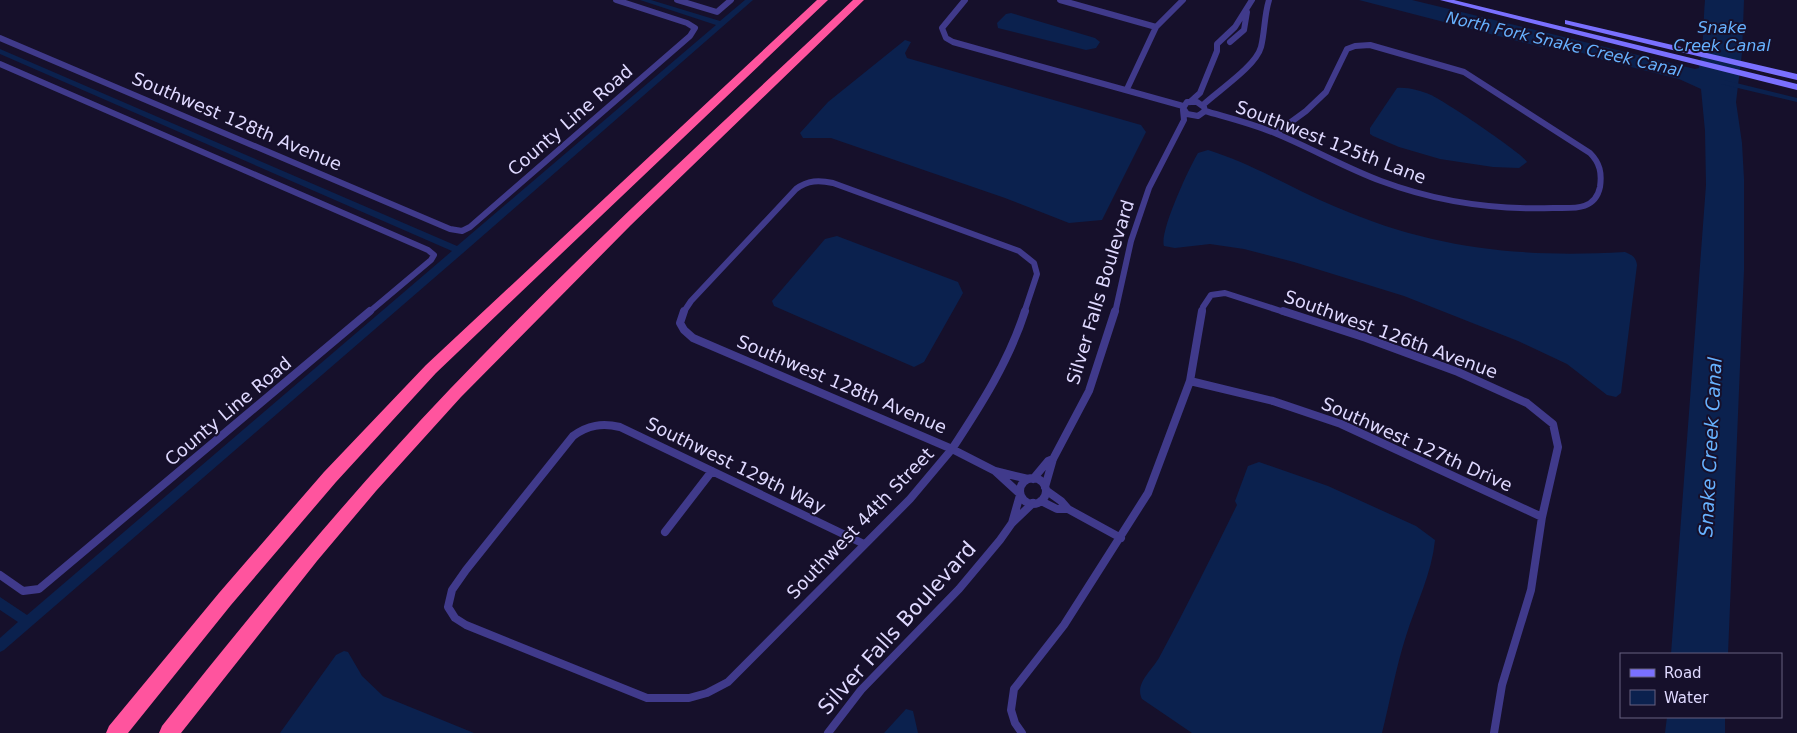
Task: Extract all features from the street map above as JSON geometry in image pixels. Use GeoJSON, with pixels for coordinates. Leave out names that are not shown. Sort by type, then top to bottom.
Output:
{"type":"FeatureCollection","features":[{"type":"Feature","properties":{"kind":"highway"},"geometry":{"type":"LineString","coordinates":[[116,733],[225,599],[330,477],[431,369],[823,0]]}},
{"type":"Feature","properties":{"kind":"highway"},"geometry":{"type":"LineString","coordinates":[[168,733],[296,571],[401,452],[499,348],[859,0]]}},
{"type":"Feature","properties":{"kind":"main road"},"geometry":{"type":"LineString","coordinates":[[1444,0],[1693,56]]}},
{"type":"Feature","properties":{"kind":"main road"},"geometry":{"type":"LineString","coordinates":[[1474,0],[1745,69],[1797,87]]}},
{"type":"Feature","properties":{"kind":"main road"},"geometry":{"type":"LineString","coordinates":[[1745,69],[1797,77]]}},
{"type":"Feature","properties":{"kind":"street","name":"County Line Road"},"geometry":{"type":"LineString","coordinates":[[462,231],[470,227],[690,36],[695,28],[687,23],[616,0]]}},
{"type":"Feature","properties":{"kind":"street"},"geometry":{"type":"LineString","coordinates":[[677,0],[717,12],[732,0]]}},
{"type":"Feature","properties":{"kind":"street"},"geometry":{"type":"LineString","coordinates":[[965,0],[942,28],[942,33],[953,42],[1038,67],[1127,89],[1183,108],[1190,115],[1203,110]]}},
{"type":"Feature","properties":{"kind":"street"},"geometry":{"type":"LineString","coordinates":[[1060,0],[1156,27]]}},
{"type":"Feature","properties":{"kind":"street"},"geometry":{"type":"LineString","coordinates":[[1127,89],[1156,27],[1183,0]]}},
{"type":"Feature","properties":{"kind":"street"},"geometry":{"type":"LineString","coordinates":[[1183,108],[1200,93],[1217,51],[1217,44],[1235,27],[1252,0]]}},
{"type":"Feature","properties":{"kind":"street","name":"Silver Falls Boulevard"},"geometry":{"type":"LineString","coordinates":[[1178,132],[1203,110],[1220,88],[1254,62],[1260,48],[1264,16],[1269,0]]}},
{"type":"Feature","properties":{"kind":"street"},"geometry":{"type":"LineString","coordinates":[[1217,51],[1224,49],[1228,43],[1244,30],[1248,8]]}},
{"type":"Feature","properties":{"kind":"street","name":"Southwest 128th Avenue"},"geometry":{"type":"LineString","coordinates":[[0,38],[450,230],[462,231]]}},
{"type":"Feature","properties":{"kind":"street","name":"Southwest 125th Lane"},"geometry":{"type":"LineString","coordinates":[[1203,110],[1276,133],[1360,173],[1406,190],[1446,200],[1488,207],[1540,209],[1587,206],[1594,203],[1599,196],[1602,170],[1600,162],[1590,153],[1464,72],[1370,45],[1352,46],[1342,54],[1335,77],[1318,100],[1276,133]]}},
{"type":"Feature","properties":{"kind":"street","name":"County Line Road"},"geometry":{"type":"LineString","coordinates":[[0,64],[419,246],[434,255],[423,267],[39,589],[23,591],[0,575]]}},
{"type":"Feature","properties":{"kind":"street"},"geometry":{"type":"LineString","coordinates":[[1190,102],[1203,110]]}},
{"type":"Feature","properties":{"kind":"street","name":"Silver Falls Boulevard"},"geometry":{"type":"LineString","coordinates":[[1046,489],[1053,460],[1089,391],[1118,302],[1130,241],[1149,188],[1185,115],[1183,108]]}},
{"type":"Feature","properties":{"kind":"street","name":"Southwest 44th Street"},"geometry":{"type":"LineString","coordinates":[[448,607],[455,618],[466,625],[647,698],[674,701],[694,698],[728,682],[910,499],[952,449],[984,400],[1016,339],[1037,274],[1034,264],[1028,256],[1019,251],[833,183],[821,180],[810,181],[796,189],[691,302],[682,314],[680,323]]}},
{"type":"Feature","properties":{"kind":"street","name":"Southwest 126th Avenue"},"geometry":{"type":"LineString","coordinates":[[1190,381],[1203,307],[1211,295],[1225,293],[1265,304],[1366,338],[1449,369],[1527,403],[1553,424],[1558,447],[1542,517]]}},
{"type":"Feature","properties":{"kind":"street","name":"Southwest 128th Avenue"},"geometry":{"type":"LineString","coordinates":[[680,323],[684,330],[693,338],[952,449],[995,471],[1030,479]]}},
{"type":"Feature","properties":{"kind":"street"},"geometry":{"type":"LineString","coordinates":[[1022,733],[1015,723],[1011,710],[1014,689],[1064,625],[1148,494],[1190,381]]}},
{"type":"Feature","properties":{"kind":"street","name":"Southwest 127th Drive"},"geometry":{"type":"LineString","coordinates":[[1190,381],[1273,402],[1341,424],[1542,517]]}},
{"type":"Feature","properties":{"kind":"street","name":"Southwest 129th Way"},"geometry":{"type":"LineString","coordinates":[[448,607],[452,590],[466,570],[573,436],[582,428],[592,424],[605,423],[620,427],[864,544]]}},
{"type":"Feature","properties":{"kind":"street","name":"Silver Falls Boulevard"},"geometry":{"type":"LineString","coordinates":[[1030,479],[1048,461],[1053,460]]}},
{"type":"Feature","properties":{"kind":"street"},"geometry":{"type":"LineString","coordinates":[[665,532],[712,471]]}},
{"type":"Feature","properties":{"kind":"street","name":"Southwest 128th Avenue"},"geometry":{"type":"LineString","coordinates":[[995,471],[1020,494]]}},
{"type":"Feature","properties":{"kind":"street"},"geometry":{"type":"LineString","coordinates":[[1068,510],[1062,501],[1046,489],[1040,481],[1030,479],[1021,483],[1020,494],[1025,501],[1037,502],[1057,510],[1068,510],[1121,538]]}},
{"type":"Feature","properties":{"kind":"street"},"geometry":{"type":"LineString","coordinates":[[1037,502],[1046,497],[1046,489]]}},
{"type":"Feature","properties":{"kind":"street","name":"Silver Falls Boulevard"},"geometry":{"type":"LineString","coordinates":[[1012,523],[1020,494]]}},
{"type":"Feature","properties":{"kind":"street","name":"Silver Falls Boulevard"},"geometry":{"type":"LineString","coordinates":[[828,733],[861,690],[959,590],[1012,523],[1037,502]]}},
{"type":"Feature","properties":{"kind":"street"},"geometry":{"type":"LineString","coordinates":[[1494,733],[1502,686],[1531,590],[1542,517]]}},
{"type":"Feature","properties":{"kind":"water"},"geometry":{"type":"Polygon","coordinates":[[[1359,0],[1412,0],[1695,69],[1699,68],[1701,60],[1705,0],[1744,0],[1742,53],[1736,102],[1742,143],[1744,179],[1744,270],[1728,653],[1671,653],[1706,185],[1705,131],[1701,89],[1679,79],[1568,49],[1541,47],[1359,0]]]}},
{"type":"Feature","properties":{"kind":"water"},"geometry":{"type":"Polygon","coordinates":[[[1011,13],[1095,38],[1100,42],[1096,48],[1086,50],[998,28],[997,23],[1006,14],[1011,13]]]}},
{"type":"Feature","properties":{"kind":"water"},"geometry":{"type":"Polygon","coordinates":[[[905,40],[911,42],[905,53],[907,58],[1141,125],[1146,132],[1102,220],[1069,223],[1005,198],[831,138],[803,138],[800,133],[828,102],[905,40]]]}},
{"type":"Feature","properties":{"kind":"water"},"geometry":{"type":"Polygon","coordinates":[[[1397,88],[1406,88],[1431,95],[1499,139],[1527,162],[1519,168],[1493,167],[1440,159],[1399,147],[1373,136],[1370,134],[1370,128],[1397,88]]]}},
{"type":"Feature","properties":{"kind":"water"},"geometry":{"type":"Polygon","coordinates":[[[1208,150],[1257,169],[1336,207],[1407,233],[1478,248],[1550,253],[1625,252],[1630,254],[1635,258],[1637,265],[1621,393],[1616,397],[1607,395],[1567,364],[1518,341],[1404,296],[1294,262],[1244,249],[1210,244],[1175,248],[1164,246],[1170,214],[1182,185],[1198,153],[1208,150]]]}},
{"type":"Feature","properties":{"kind":"water"},"geometry":{"type":"Polygon","coordinates":[[[837,236],[958,282],[963,293],[924,362],[914,367],[774,306],[772,301],[825,239],[837,236]]]}},
{"type":"Feature","properties":{"kind":"water"},"geometry":{"type":"Polygon","coordinates":[[[1259,462],[1328,486],[1416,526],[1435,540],[1431,564],[1402,648],[1382,733],[1192,733],[1142,699],[1140,688],[1142,682],[1157,661],[1170,637],[1237,505],[1235,501],[1248,466],[1259,462]]]}},
{"type":"Feature","properties":{"kind":"water"},"geometry":{"type":"Polygon","coordinates":[[[344,651],[348,652],[362,676],[383,696],[474,733],[280,733],[336,655],[344,651]]]}},
{"type":"Feature","properties":{"kind":"water"},"geometry":{"type":"Polygon","coordinates":[[[906,709],[913,711],[918,733],[884,733],[906,709]]]}},
{"type":"Feature","properties":{"kind":"water"},"geometry":{"type":"Polygon","coordinates":[[[1667,718],[1725,718],[1725,733],[1665,733],[1667,718]]]}},
{"type":"Feature","properties":{"kind":"waterway"},"geometry":{"type":"LineString","coordinates":[[644,0],[721,24]]}},
{"type":"Feature","properties":{"kind":"waterway"},"geometry":{"type":"LineString","coordinates":[[459,250],[749,0]]}},
{"type":"Feature","properties":{"kind":"waterway"},"geometry":{"type":"LineString","coordinates":[[0,51],[459,250]]}},
{"type":"Feature","properties":{"kind":"waterway"},"geometry":{"type":"LineString","coordinates":[[1724,82],[1797,100]]}},
{"type":"Feature","properties":{"kind":"waterway"},"geometry":{"type":"LineString","coordinates":[[28,622],[459,250]]}},
{"type":"Feature","properties":{"kind":"waterway"},"geometry":{"type":"LineString","coordinates":[[0,603],[28,622]]}},
{"type":"Feature","properties":{"kind":"waterway"},"geometry":{"type":"LineString","coordinates":[[0,646],[28,622]]}},
{"type":"Feature","properties":{"kind":"water label","name":"Snake Creek Canal"},"geometry":{"type":"Point","coordinates":[1722,36]}},
{"type":"Feature","properties":{"kind":"water label","name":"North Fork Snake Creek Canal"},"geometry":{"type":"Point","coordinates":[1564,44]}},
{"type":"Feature","properties":{"kind":"water label","name":"Snake Creek Canal"},"geometry":{"type":"Point","coordinates":[1710,447]}}]}
